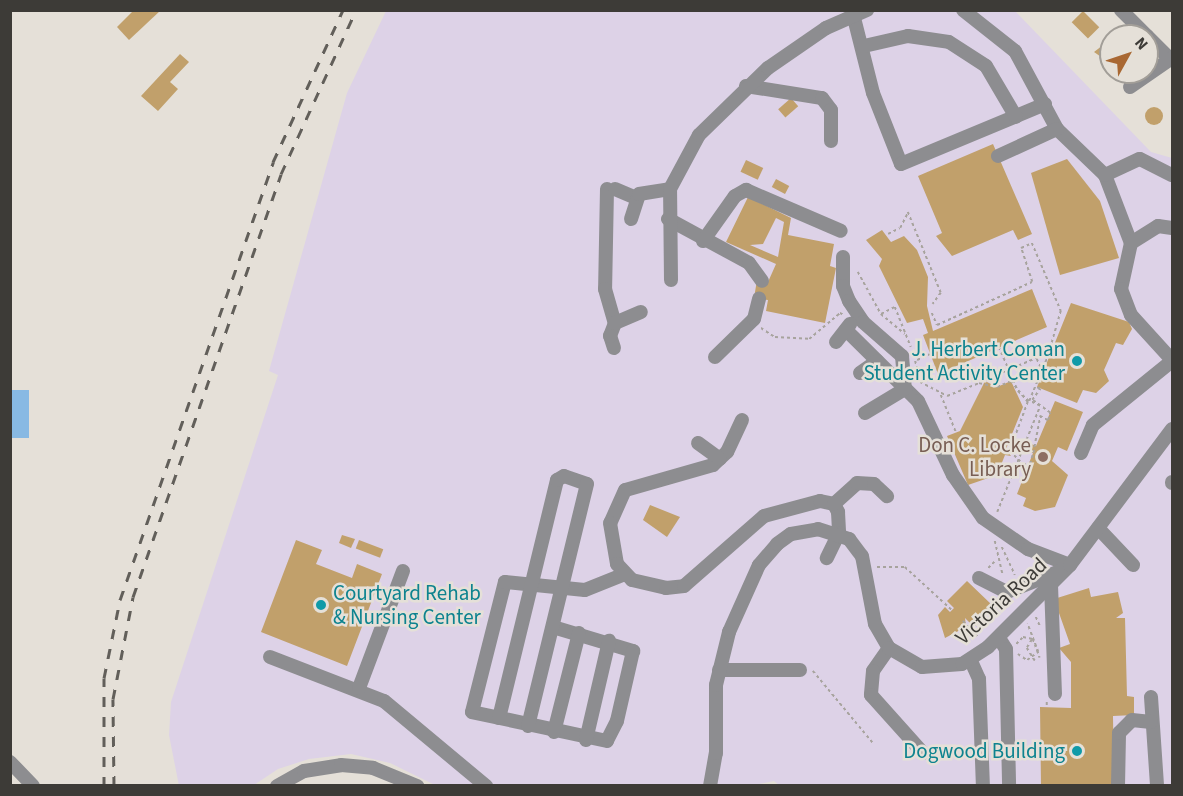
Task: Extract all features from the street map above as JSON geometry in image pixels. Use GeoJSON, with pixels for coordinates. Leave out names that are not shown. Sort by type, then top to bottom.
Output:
{"type":"FeatureCollection","features":[{"type":"Feature","properties":{"kind":"street"},"geometry":{"type":"LineString","coordinates":[[963,10],[1015,51],[1057,129],[1105,175],[1131,243],[1121,289],[1131,315],[1173,361],[1093,425],[1081,453]]}},
{"type":"Feature","properties":{"kind":"street"},"geometry":{"type":"LineString","coordinates":[[1121,10],[1135,24]]}},
{"type":"Feature","properties":{"kind":"street"},"geometry":{"type":"LineString","coordinates":[[671,280],[668,219],[670,189],[699,135],[742,91],[826,28],[860,12],[873,93],[901,164],[1045,104]]}},
{"type":"Feature","properties":{"kind":"street"},"geometry":{"type":"LineString","coordinates":[[864,46],[908,36],[949,42],[986,66],[1016,117]]}},
{"type":"Feature","properties":{"kind":"street"},"geometry":{"type":"LineString","coordinates":[[1130,87],[1172,59],[1159,47]]}},
{"type":"Feature","properties":{"kind":"street"},"geometry":{"type":"LineString","coordinates":[[742,91],[822,98],[831,110],[831,141]]}},
{"type":"Feature","properties":{"kind":"street"},"geometry":{"type":"LineString","coordinates":[[998,156],[1057,129]]}},
{"type":"Feature","properties":{"kind":"street"},"geometry":{"type":"LineString","coordinates":[[1105,175],[1145,159],[1173,175]]}},
{"type":"Feature","properties":{"kind":"street"},"geometry":{"type":"LineString","coordinates":[[614,348],[610,336],[615,323],[605,289],[611,189],[636,198]]}},
{"type":"Feature","properties":{"kind":"street"},"geometry":{"type":"LineString","coordinates":[[632,219],[636,198],[647,190],[670,189]]}},
{"type":"Feature","properties":{"kind":"street"},"geometry":{"type":"LineString","coordinates":[[703,241],[735,196],[746,190],[841,231]]}},
{"type":"Feature","properties":{"kind":"street"},"geometry":{"type":"LineString","coordinates":[[668,219],[703,241],[749,263],[762,281]]}},
{"type":"Feature","properties":{"kind":"street"},"geometry":{"type":"LineString","coordinates":[[1131,243],[1158,226],[1173,228]]}},
{"type":"Feature","properties":{"kind":"street"},"geometry":{"type":"LineString","coordinates":[[836,342],[846,330],[851,316],[843,286],[843,257]]}},
{"type":"Feature","properties":{"kind":"street"},"geometry":{"type":"LineString","coordinates":[[715,357],[754,319],[759,298]]}},
{"type":"Feature","properties":{"kind":"street"},"geometry":{"type":"LineString","coordinates":[[615,323],[641,312]]}},
{"type":"Feature","properties":{"kind":"street"},"geometry":{"type":"LineString","coordinates":[[851,316],[902,356],[905,389]]}},
{"type":"Feature","properties":{"kind":"street"},"geometry":{"type":"LineString","coordinates":[[846,330],[918,401],[961,489],[993,531],[1028,549],[1070,565]]}},
{"type":"Feature","properties":{"kind":"street"},"geometry":{"type":"LineString","coordinates":[[738,334],[750,343]]}},
{"type":"Feature","properties":{"kind":"street"},"geometry":{"type":"LineString","coordinates":[[860,373],[876,362]]}},
{"type":"Feature","properties":{"kind":"street"},"geometry":{"type":"LineString","coordinates":[[865,413],[905,389]]}},
{"type":"Feature","properties":{"kind":"street"},"geometry":{"type":"LineString","coordinates":[[625,574],[610,538],[612,510],[625,490],[648,479],[705,469],[720,459],[742,420]]}},
{"type":"Feature","properties":{"kind":"street","name":"Victoria Road"},"geometry":{"type":"LineString","coordinates":[[889,648],[922,667],[971,661],[994,642],[1070,565],[1170,440]]}},
{"type":"Feature","properties":{"kind":"street"},"geometry":{"type":"LineString","coordinates":[[698,443],[720,459]]}},
{"type":"Feature","properties":{"kind":"street"},"geometry":{"type":"LineString","coordinates":[[499,718],[557,480],[564,476],[587,484],[528,726]]}},
{"type":"Feature","properties":{"kind":"street"},"geometry":{"type":"LineString","coordinates":[[553,627],[609,641],[633,651],[625,692],[611,739],[586,740],[472,712],[503,586],[508,579],[561,589],[585,590],[625,574],[666,588],[684,586],[764,516],[801,503],[834,504],[857,483],[874,484],[887,496]]}},
{"type":"Feature","properties":{"kind":"street"},"geometry":{"type":"LineString","coordinates":[[834,504],[839,533],[862,556],[875,624],[889,648],[873,671],[871,695],[923,753]]}},
{"type":"Feature","properties":{"kind":"street"},"geometry":{"type":"LineString","coordinates":[[1098,528],[1133,565]]}},
{"type":"Feature","properties":{"kind":"street"},"geometry":{"type":"LineString","coordinates":[[710,786],[719,670],[739,605],[768,553],[806,530],[839,533]]}},
{"type":"Feature","properties":{"kind":"street"},"geometry":{"type":"LineString","coordinates":[[827,558],[839,533]]}},
{"type":"Feature","properties":{"kind":"street"},"geometry":{"type":"LineString","coordinates":[[979,578],[1007,592],[1070,565]]}},
{"type":"Feature","properties":{"kind":"street"},"geometry":{"type":"LineString","coordinates":[[359,688],[403,571]]}},
{"type":"Feature","properties":{"kind":"street"},"geometry":{"type":"LineString","coordinates":[[1051,585],[1055,694]]}},
{"type":"Feature","properties":{"kind":"street"},"geometry":{"type":"LineString","coordinates":[[554,732],[579,633]]}},
{"type":"Feature","properties":{"kind":"street"},"geometry":{"type":"LineString","coordinates":[[586,740],[609,641]]}},
{"type":"Feature","properties":{"kind":"street"},"geometry":{"type":"LineString","coordinates":[[994,642],[1005,649],[1009,786]]}},
{"type":"Feature","properties":{"kind":"street"},"geometry":{"type":"LineString","coordinates":[[270,657],[359,688],[396,710],[486,786]]}},
{"type":"Feature","properties":{"kind":"street"},"geometry":{"type":"LineString","coordinates":[[971,661],[979,679],[983,786]]}},
{"type":"Feature","properties":{"kind":"street"},"geometry":{"type":"LineString","coordinates":[[719,670],[807,670]]}},
{"type":"Feature","properties":{"kind":"street"},"geometry":{"type":"LineString","coordinates":[[1151,697],[1157,786]]}},
{"type":"Feature","properties":{"kind":"street"},"geometry":{"type":"LineString","coordinates":[[1119,786],[1119,733],[1132,720],[1151,722]]}},
{"type":"Feature","properties":{"kind":"street"},"geometry":{"type":"LineString","coordinates":[[10,762],[33,786]]}},
{"type":"Feature","properties":{"kind":"street"},"geometry":{"type":"LineString","coordinates":[[277,786],[304,771],[341,765],[373,768],[417,786]]}},
{"type":"Feature","properties":{"kind":"path"},"geometry":{"type":"LineString","coordinates":[[888,234],[900,228],[908,212],[941,293],[933,304]]}},
{"type":"Feature","properties":{"kind":"path"},"geometry":{"type":"LineString","coordinates":[[932,313],[937,325],[1032,282],[1021,248],[1032,243],[1061,311],[1049,353],[1029,401]]}},
{"type":"Feature","properties":{"kind":"path"},"geometry":{"type":"LineString","coordinates":[[858,272],[880,314],[906,334]]}},
{"type":"Feature","properties":{"kind":"path"},"geometry":{"type":"LineString","coordinates":[[880,314],[895,307],[906,334],[920,382],[941,394],[956,432]]}},
{"type":"Feature","properties":{"kind":"path"},"geometry":{"type":"LineString","coordinates":[[759,321],[763,333],[809,339],[840,313],[851,316]]}},
{"type":"Feature","properties":{"kind":"path"},"geometry":{"type":"LineString","coordinates":[[989,567],[996,561],[993,531],[1017,461],[1040,406],[1029,401],[1008,370],[999,347]]}},
{"type":"Feature","properties":{"kind":"path"},"geometry":{"type":"LineString","coordinates":[[941,394],[979,383],[1049,353]]}},
{"type":"Feature","properties":{"kind":"path"},"geometry":{"type":"LineString","coordinates":[[1037,358],[1042,370]]}},
{"type":"Feature","properties":{"kind":"path"},"geometry":{"type":"LineString","coordinates":[[979,383],[997,387],[1011,381],[1028,402],[1010,451],[1017,461],[1030,464],[1037,442],[1035,429],[1040,416],[1048,420],[1050,413],[1032,400],[1040,389],[1035,387]]}},
{"type":"Feature","properties":{"kind":"path"},"geometry":{"type":"LineString","coordinates":[[874,567],[905,567],[952,610]]}},
{"type":"Feature","properties":{"kind":"path"},"geometry":{"type":"LineString","coordinates":[[971,630],[1004,597]]}},
{"type":"Feature","properties":{"kind":"path"},"geometry":{"type":"LineString","coordinates":[[963,621],[971,630],[994,642]]}},
{"type":"Feature","properties":{"kind":"path"},"geometry":{"type":"LineString","coordinates":[[1017,652],[1019,639],[1028,637],[1040,658]]}},
{"type":"Feature","properties":{"kind":"path"},"geometry":{"type":"LineString","coordinates":[[1033,637],[1027,648],[1035,661]]}},
{"type":"Feature","properties":{"kind":"path"},"geometry":{"type":"LineString","coordinates":[[807,670],[873,743]]}},
{"type":"Feature","properties":{"kind":"shaded area"},"geometry":{"type":"Polygon","coordinates":[[[386,11],[1015,11],[1151,152],[1172,158],[1172,785],[780,786],[774,781],[750,786],[437,786],[390,763],[351,754],[309,759],[278,769],[254,785],[179,786],[169,735],[171,702],[278,375],[269,371],[347,93],[386,11]]]}},
{"type":"Feature","properties":{"kind":"water"},"geometry":{"type":"Polygon","coordinates":[[[11,390],[29,390],[29,438],[11,438],[11,390]]]}},
{"type":"Feature","properties":{"kind":"building"},"geometry":{"type":"Polygon","coordinates":[[[134,10],[161,10],[129,40],[117,27],[134,10]]]}},
{"type":"Feature","properties":{"kind":"building"},"geometry":{"type":"Polygon","coordinates":[[[1083,11],[1099,27],[1088,39],[1072,22],[1083,11]]]}},
{"type":"Feature","properties":{"kind":"building"},"geometry":{"type":"Polygon","coordinates":[[[180,54],[189,62],[170,82],[178,89],[158,111],[141,96],[180,54]]]}},
{"type":"Feature","properties":{"kind":"building"},"geometry":{"type":"Polygon","coordinates":[[[791,98],[798,106],[785,117],[778,109],[791,98]]]}},
{"type":"Feature","properties":{"kind":"building"},"geometry":{"type":"Polygon","coordinates":[[[1150,107],[1158,107],[1163,112],[1161,123],[1150,125],[1145,120],[1145,112],[1150,107]]]}},
{"type":"Feature","properties":{"kind":"building"},"geometry":{"type":"Polygon","coordinates":[[[993,144],[1032,234],[1018,240],[1013,230],[952,256],[936,236],[942,233],[918,176],[993,144]]]}},
{"type":"Feature","properties":{"kind":"building"},"geometry":{"type":"Polygon","coordinates":[[[1067,159],[1100,201],[1119,258],[1060,275],[1031,173],[1067,159]]]}},
{"type":"Feature","properties":{"kind":"building"},"geometry":{"type":"Polygon","coordinates":[[[746,160],[763,168],[758,180],[741,172],[746,160]]]}},
{"type":"Feature","properties":{"kind":"building"},"geometry":{"type":"Polygon","coordinates":[[[776,179],[789,186],[785,194],[772,187],[776,179]]]}},
{"type":"Feature","properties":{"kind":"building"},"geometry":{"type":"Polygon","coordinates":[[[748,197],[791,218],[788,235],[834,244],[830,266],[836,268],[825,323],[766,311],[768,300],[754,298],[757,280],[768,282],[776,264],[726,242],[748,197]],[[776,218],[763,244],[750,245],[778,257],[784,222],[776,218]]]}},
{"type":"Feature","properties":{"kind":"building"},"geometry":{"type":"Polygon","coordinates":[[[882,230],[891,242],[904,236],[917,250],[928,277],[927,306],[933,331],[1032,289],[1047,327],[938,374],[923,335],[928,333],[923,319],[907,323],[879,266],[882,259],[866,240],[882,230]]]}},
{"type":"Feature","properties":{"kind":"building","name":"J. Herbert Coman Student Activity Center"},"geometry":{"type":"Polygon","coordinates":[[[1071,303],[1129,322],[1132,329],[1123,345],[1116,343],[1104,370],[1109,381],[1096,393],[1083,390],[1077,403],[1037,387],[1071,303]]]}},
{"type":"Feature","properties":{"kind":"building"},"geometry":{"type":"Polygon","coordinates":[[[985,381],[997,387],[1011,381],[1023,407],[1006,449],[1011,456],[1005,455],[997,475],[968,485],[947,436],[960,431],[985,381]]]}},
{"type":"Feature","properties":{"kind":"building","name":"Don C. Locke Library"},"geometry":{"type":"Polygon","coordinates":[[[1055,401],[1083,412],[1067,451],[1058,447],[1052,461],[1068,475],[1055,507],[1035,511],[1023,506],[1026,498],[1017,494],[1033,453],[1026,450],[1029,443],[1036,446],[1055,401]]]}},
{"type":"Feature","properties":{"kind":"building"},"geometry":{"type":"Polygon","coordinates":[[[650,505],[680,517],[667,537],[643,520],[650,505]]]}},
{"type":"Feature","properties":{"kind":"building"},"geometry":{"type":"Polygon","coordinates":[[[342,535],[355,539],[351,548],[339,543],[342,535]]]}},
{"type":"Feature","properties":{"kind":"building","name":"Courtyard Rehab & Nursing Center"},"geometry":{"type":"Polygon","coordinates":[[[296,540],[322,550],[316,564],[352,578],[357,564],[382,574],[347,666],[261,632],[296,540]]]}},
{"type":"Feature","properties":{"kind":"building"},"geometry":{"type":"Polygon","coordinates":[[[359,540],[383,549],[380,558],[356,548],[359,540]]]}},
{"type":"Feature","properties":{"kind":"building"},"geometry":{"type":"Polygon","coordinates":[[[967,581],[992,605],[972,625],[965,618],[966,627],[945,638],[938,615],[945,607],[950,612],[954,608],[947,601],[967,581]]]}},
{"type":"Feature","properties":{"kind":"building"},"geometry":{"type":"Polygon","coordinates":[[[1089,588],[1091,597],[1118,592],[1123,613],[1116,618],[1125,618],[1127,696],[1134,697],[1134,715],[1113,716],[1114,786],[1041,786],[1040,707],[1071,708],[1071,662],[1059,648],[1070,644],[1054,599],[1089,588]]]}},
{"type":"Feature","properties":{"kind":"railway"},"geometry":{"type":"LineString","coordinates":[[104,786],[104,678],[120,600],[273,162],[343,10]]}},
{"type":"Feature","properties":{"kind":"railway"},"geometry":{"type":"LineString","coordinates":[[114,786],[113,699],[133,597],[281,174],[356,10]]}},
{"type":"Feature","properties":{"kind":"place","name":"J. Herbert Coman Student Activity Center"},"geometry":{"type":"Point","coordinates":[1077,361]}},
{"type":"Feature","properties":{"kind":"place","name":"Don C. Locke Library"},"geometry":{"type":"Point","coordinates":[1043,457]}},
{"type":"Feature","properties":{"kind":"place","name":"Courtyard Rehab & Nursing Center"},"geometry":{"type":"Point","coordinates":[321,605]}},
{"type":"Feature","properties":{"kind":"place","name":"Dogwood Building"},"geometry":{"type":"Point","coordinates":[1077,751]}}]}
